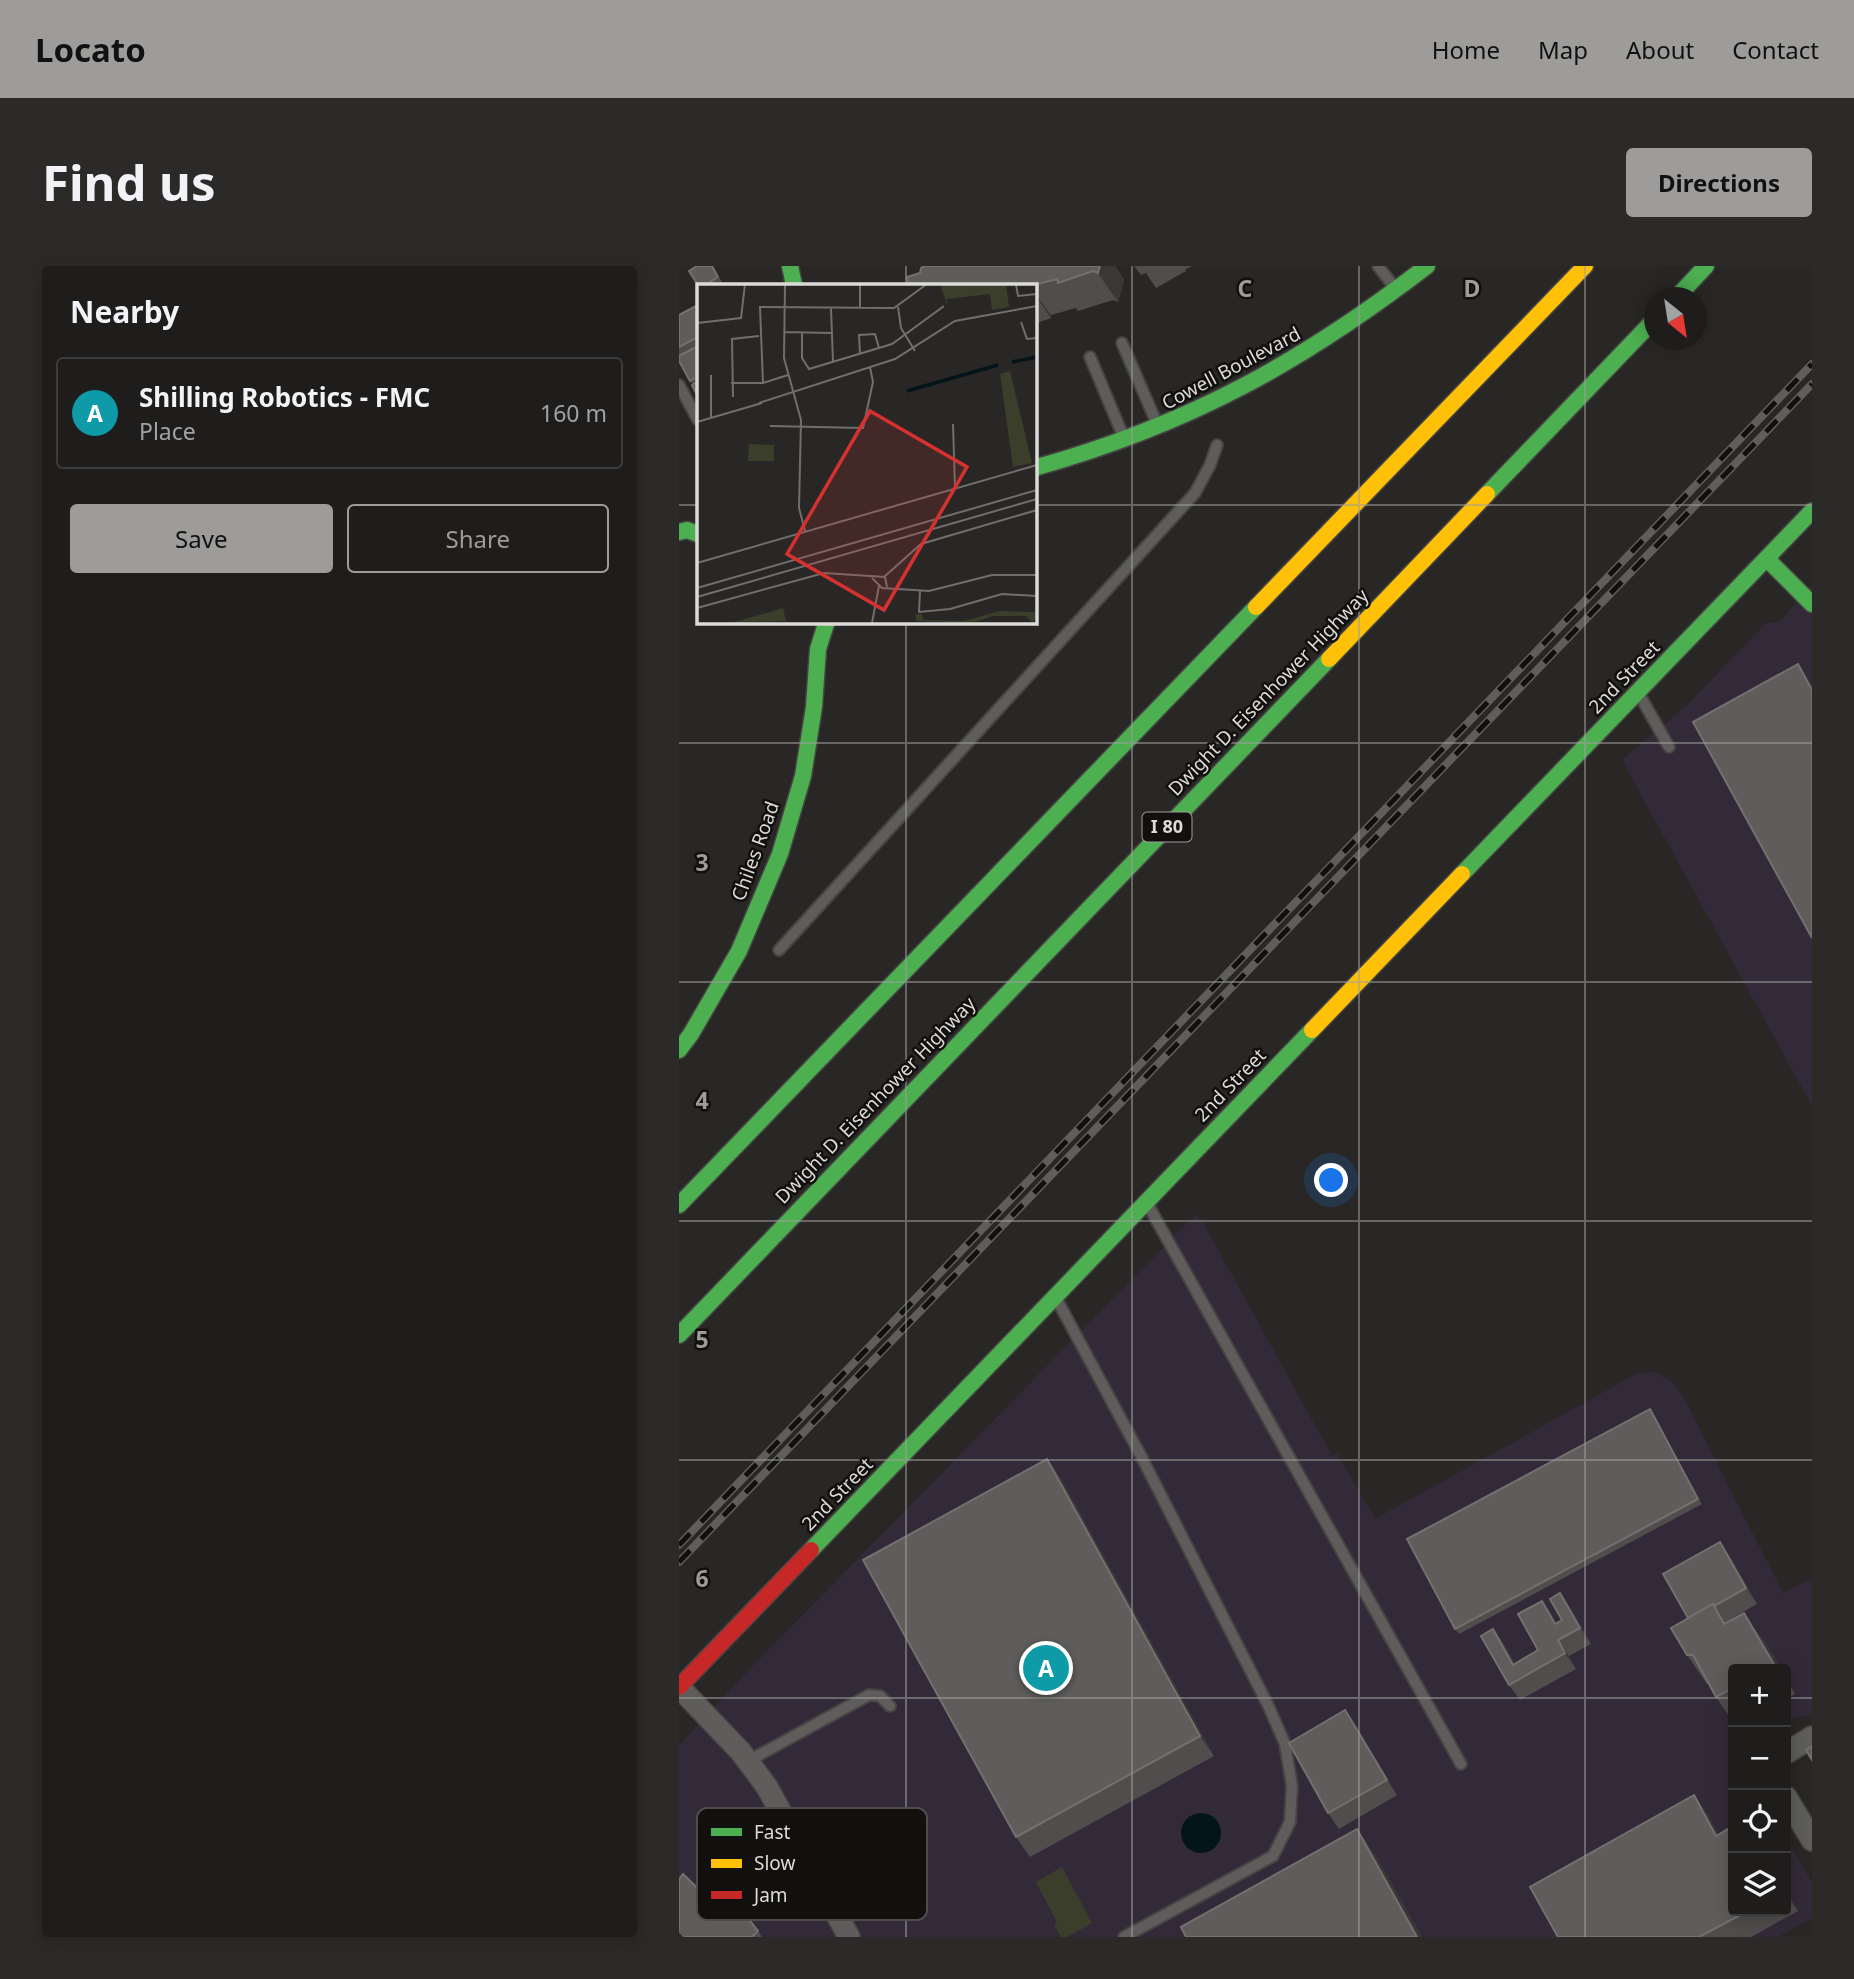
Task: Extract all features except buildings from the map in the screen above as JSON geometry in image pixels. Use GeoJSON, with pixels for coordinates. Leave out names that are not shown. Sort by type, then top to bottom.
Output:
{"type":"FeatureCollection","features":[{"type":"Feature","properties":{"kind":"main road"},"geometry":{"type":"LineString","coordinates":[[790,266],[795,284]]}},
{"type":"Feature","properties":{"kind":"main road","name":"Cowell Boulevard"},"geometry":{"type":"LineString","coordinates":[[1036,467],[1125,442],[1159,429],[1284,366],[1347,327],[1427,266]]}},
{"type":"Feature","properties":{"kind":"main road"},"geometry":{"type":"LineString","coordinates":[[679,1205],[1585,266]]}},
{"type":"Feature","properties":{"kind":"main road"},"geometry":{"type":"LineString","coordinates":[[1686,287],[1706,266]]}},
{"type":"Feature","properties":{"kind":"main road","name":"Dwight D. Eisenhower Highway"},"geometry":{"type":"LineString","coordinates":[[679,1335],[1644,330]]}},
{"type":"Feature","properties":{"kind":"main road","name":"2nd Street"},"geometry":{"type":"LineString","coordinates":[[679,1687],[1812,511]]}},
{"type":"Feature","properties":{"kind":"main road"},"geometry":{"type":"LineString","coordinates":[[1767,559],[1812,604]]}},
{"type":"Feature","properties":{"kind":"main road"},"geometry":{"type":"LineString","coordinates":[[812,623],[818,649]]}},
{"type":"Feature","properties":{"kind":"main road"},"geometry":{"type":"LineString","coordinates":[[818,649],[826,623]]}},
{"type":"Feature","properties":{"kind":"main road","name":"Chiles Road"},"geometry":{"type":"LineString","coordinates":[[679,1050],[739,951],[780,854],[803,776],[814,707],[818,649]]}},
{"type":"Feature","properties":{"kind":"street"},"geometry":{"type":"LineString","coordinates":[[679,1687],[748,1761],[778,1808]]}},
{"type":"Feature","properties":{"kind":"street"},"geometry":{"type":"LineString","coordinates":[[1791,1750],[1812,1737]]}},
{"type":"Feature","properties":{"kind":"street"},"geometry":{"type":"LineString","coordinates":[[1791,1805],[1812,1840]]}},
{"type":"Feature","properties":{"kind":"street"},"geometry":{"type":"LineString","coordinates":[[840,1920],[849,1937]]}},
{"type":"Feature","properties":{"kind":"lane"},"geometry":{"type":"LineString","coordinates":[[1378,266],[1397,291]]}},
{"type":"Feature","properties":{"kind":"lane"},"geometry":{"type":"LineString","coordinates":[[1122,343],[1159,429]]}},
{"type":"Feature","properties":{"kind":"lane"},"geometry":{"type":"LineString","coordinates":[[1090,356],[1125,442]]}},
{"type":"Feature","properties":{"kind":"lane"},"geometry":{"type":"LineString","coordinates":[[679,385],[697,417]]}},
{"type":"Feature","properties":{"kind":"lane"},"geometry":{"type":"LineString","coordinates":[[779,950],[1195,493],[1217,445]]}},
{"type":"Feature","properties":{"kind":"lane"},"geometry":{"type":"LineString","coordinates":[[1638,692],[1669,747]]}},
{"type":"Feature","properties":{"kind":"lane"},"geometry":{"type":"LineString","coordinates":[[1146,1202],[1461,1764]]}},
{"type":"Feature","properties":{"kind":"lane"},"geometry":{"type":"LineString","coordinates":[[1056,1298],[1141,1455],[1268,1705],[1285,1744],[1292,1786],[1290,1822],[1273,1856],[1124,1937]]}},
{"type":"Feature","properties":{"kind":"lane"},"geometry":{"type":"LineString","coordinates":[[748,1761],[869,1695],[880,1696],[890,1706]]}},
{"type":"Feature","properties":{"kind":"shaded area"},"geometry":{"type":"Polygon","coordinates":[[[1812,586],[1812,1106],[1622,760],[1687,705],[1766,623],[1779,622],[1812,586]]]}},
{"type":"Feature","properties":{"kind":"shaded area"},"geometry":{"type":"Polygon","coordinates":[[[1196,1214],[1332,1456],[1337,1453],[1375,1519],[1638,1373],[1653,1372],[1669,1379],[1683,1396],[1783,1593],[1812,1578],[1812,1714],[1791,1719],[1791,1664],[1728,1664],[1728,1916],[1791,1916],[1791,1845],[1812,1883],[1812,1918],[1778,1937],[679,1937],[679,1745],[743,1676],[1196,1214]]]}},
{"type":"Feature","properties":{"kind":"shaded area"},"geometry":{"type":"Polygon","coordinates":[[[1201,1813],[1215,1819],[1221,1833],[1215,1847],[1201,1853],[1187,1847],[1181,1833],[1187,1819],[1201,1813]]]}},
{"type":"Feature","properties":{"kind":"green space"},"geometry":{"type":"Polygon","coordinates":[[[1062,1867],[1092,1923],[1067,1937],[1061,1937],[1054,1925],[1057,1922],[1036,1882],[1062,1867]]]}},
{"type":"Feature","properties":{"kind":"railway"},"geometry":{"type":"LineString","coordinates":[[679,1545],[1812,364]]}},
{"type":"Feature","properties":{"kind":"railway"},"geometry":{"type":"LineString","coordinates":[[679,1562],[1812,384]]}},
{"type":"Feature","properties":{"kind":"traffic: fast"},"geometry":{"type":"LineString","coordinates":[[790,266],[794,284]]}},
{"type":"Feature","properties":{"kind":"traffic: fast"},"geometry":{"type":"LineString","coordinates":[[1036,467],[1143,432],[1241,387],[1334,332],[1427,266]]}},
{"type":"Feature","properties":{"kind":"traffic: fast"},"geometry":{"type":"LineString","coordinates":[[1686,287],[1706,266]]}},
{"type":"Feature","properties":{"kind":"traffic: fast"},"geometry":{"type":"LineString","coordinates":[[1487,494],[1644,330]]}},
{"type":"Feature","properties":{"kind":"traffic: fast"},"geometry":{"type":"LineString","coordinates":[[1462,874],[1812,511]]}},
{"type":"Feature","properties":{"kind":"traffic: fast"},"geometry":{"type":"LineString","coordinates":[[679,532],[687,530],[697,534]]}},
{"type":"Feature","properties":{"kind":"traffic: fast"},"geometry":{"type":"LineString","coordinates":[[1767,559],[1812,604]]}},
{"type":"Feature","properties":{"kind":"traffic: fast"},"geometry":{"type":"LineString","coordinates":[[679,1205],[1256,607]]}},
{"type":"Feature","properties":{"kind":"traffic: fast"},"geometry":{"type":"LineString","coordinates":[[679,1050],[739,951],[780,854],[803,776],[814,707],[818,649],[826,623]]}},
{"type":"Feature","properties":{"kind":"traffic: fast"},"geometry":{"type":"LineString","coordinates":[[679,1335],[1329,659]]}},
{"type":"Feature","properties":{"kind":"traffic: fast"},"geometry":{"type":"LineString","coordinates":[[811,1550],[1312,1030]]}},
{"type":"Feature","properties":{"kind":"traffic: slow"},"geometry":{"type":"LineString","coordinates":[[1256,607],[1585,266]]}},
{"type":"Feature","properties":{"kind":"traffic: slow"},"geometry":{"type":"LineString","coordinates":[[1329,659],[1487,494]]}},
{"type":"Feature","properties":{"kind":"traffic: slow"},"geometry":{"type":"LineString","coordinates":[[1312,1030],[1462,874]]}},
{"type":"Feature","properties":{"kind":"traffic: jam"},"geometry":{"type":"LineString","coordinates":[[679,1687],[811,1550]]}},
{"type":"Feature","properties":{"kind":"place","name":"Shilling Robotics - FMC"},"geometry":{"type":"Point","coordinates":[1046,1668]}}]}
